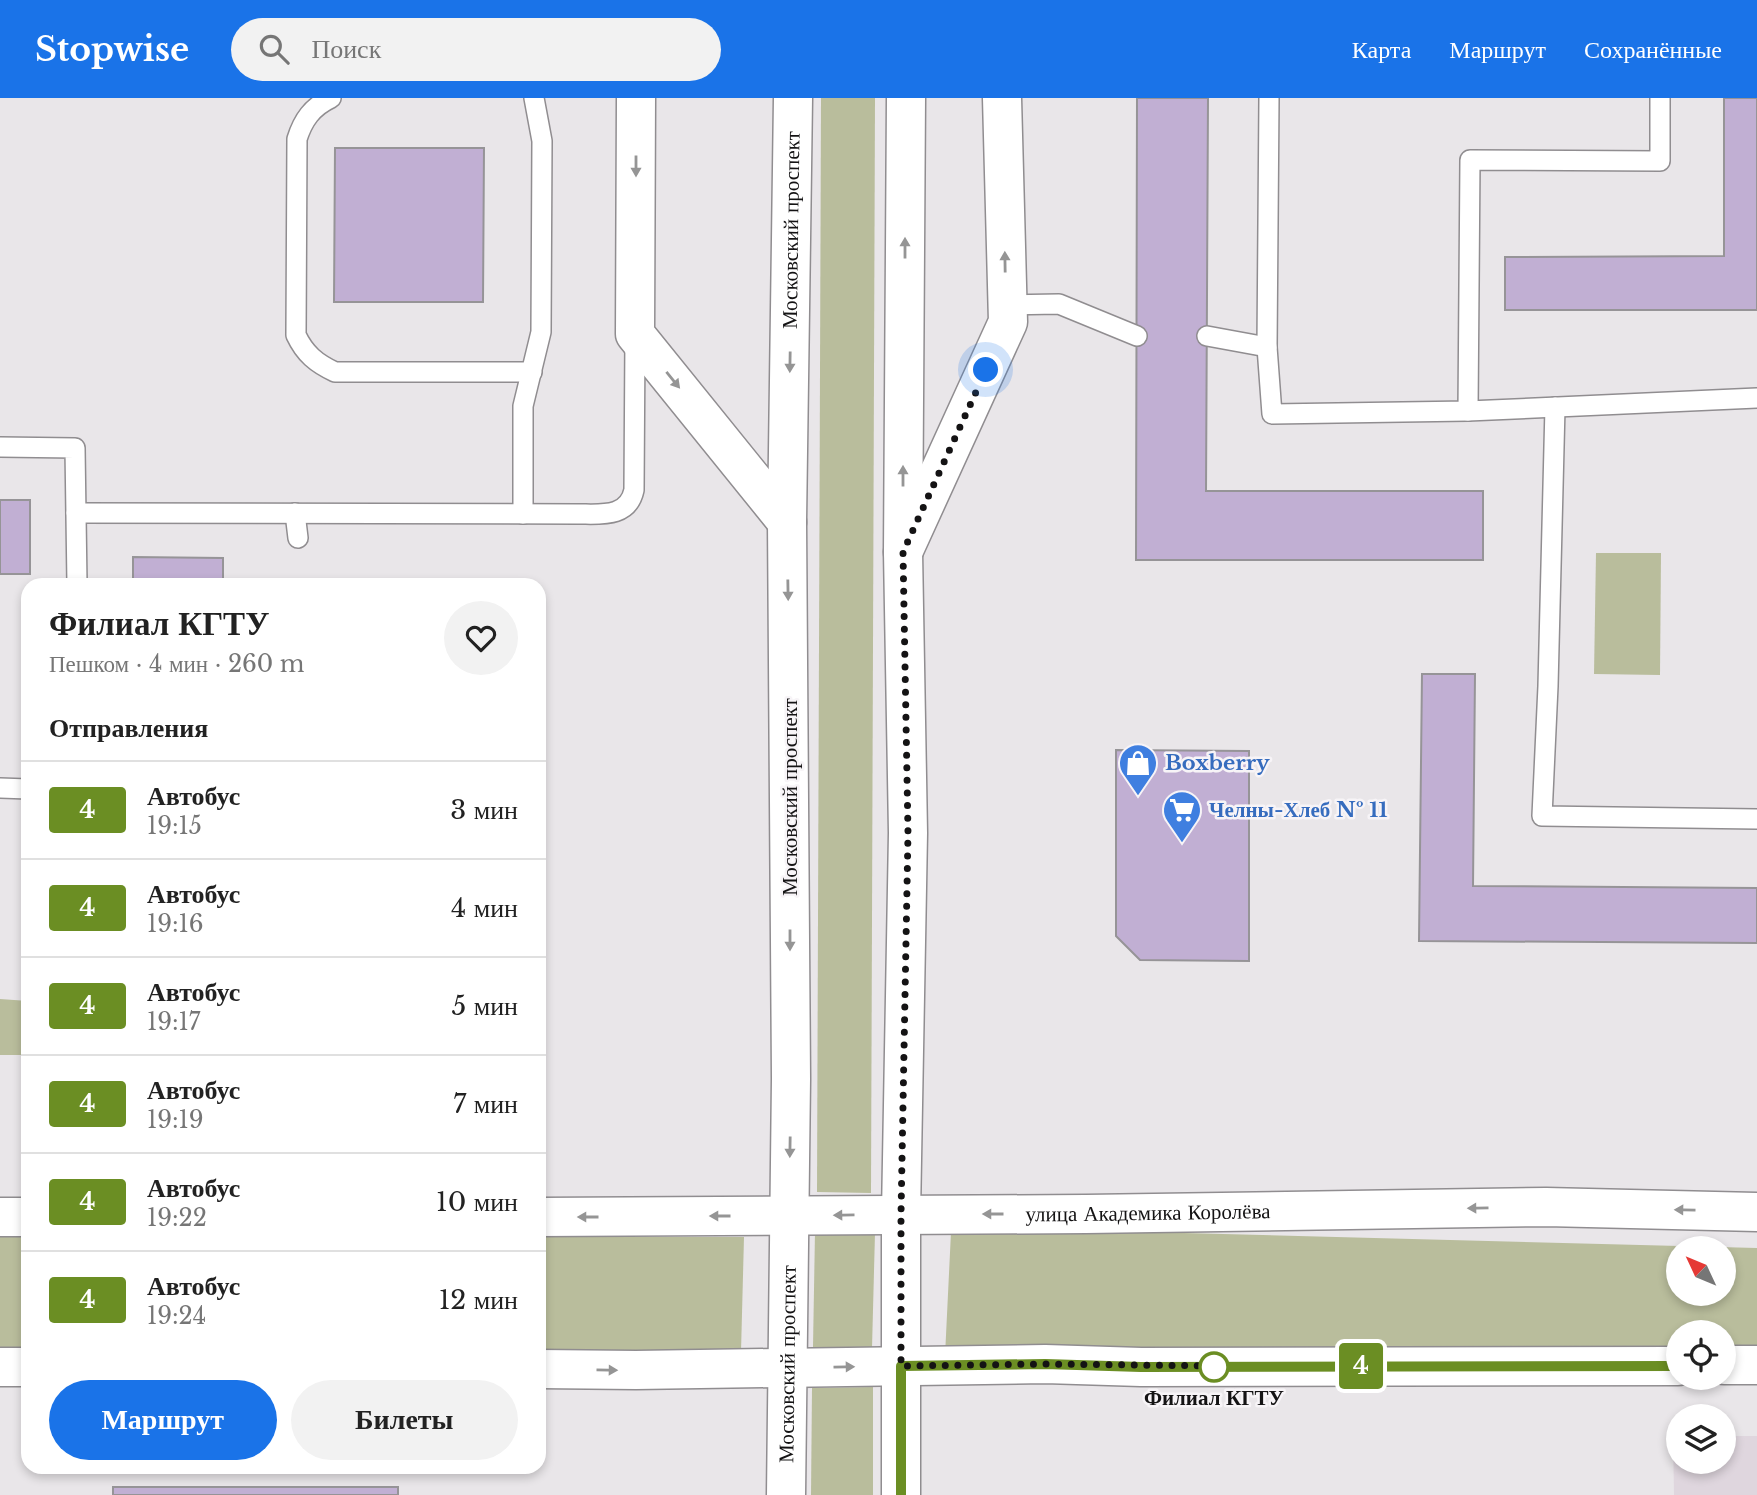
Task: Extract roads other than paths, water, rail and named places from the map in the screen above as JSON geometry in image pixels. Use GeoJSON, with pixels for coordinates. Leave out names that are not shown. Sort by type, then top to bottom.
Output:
{"type":"FeatureCollection","features":[{"type":"Feature","properties":{"kind":"street"},"geometry":{"type":"LineString","coordinates":[[636,98],[635,334],[788,522]]}},
{"type":"Feature","properties":{"kind":"street","name":"Московский проспект"},"geometry":{"type":"LineString","coordinates":[[786,1495],[791,1079],[788,522],[793,98]]}},
{"type":"Feature","properties":{"kind":"street"},"geometry":{"type":"LineString","coordinates":[[901,1495],[901,1214],[908,833],[903,552],[906,98]]}},
{"type":"Feature","properties":{"kind":"street"},"geometry":{"type":"LineString","coordinates":[[903,552],[1008,322],[1002,98]]}},
{"type":"Feature","properties":{"kind":"street","name":"улица Академика Королёва"},"geometry":{"type":"LineString","coordinates":[[546,1217],[1546,1207],[1752,1210]]}},
{"type":"Feature","properties":{"kind":"street"},"geometry":{"type":"LineString","coordinates":[[0,1217],[21,1217]]}},
{"type":"Feature","properties":{"kind":"street"},"geometry":{"type":"LineString","coordinates":[[546,1369],[1045,1364],[1141,1367],[1666,1366]]}},
{"type":"Feature","properties":{"kind":"street"},"geometry":{"type":"LineString","coordinates":[[0,1367],[21,1367]]}},
{"type":"Feature","properties":{"kind":"lane"},"geometry":{"type":"LineString","coordinates":[[331,98],[309,113],[297,139],[296,335],[301,345],[320,365],[335,372],[532,372]]}},
{"type":"Feature","properties":{"kind":"lane"},"geometry":{"type":"LineString","coordinates":[[523,514],[523,406],[541,332],[542,141],[534,98]]}},
{"type":"Feature","properties":{"kind":"lane"},"geometry":{"type":"LineString","coordinates":[[1269,98],[1267,347],[1272,414],[1468,411],[1757,398]]}},
{"type":"Feature","properties":{"kind":"lane"},"geometry":{"type":"LineString","coordinates":[[1468,411],[1470,160],[1660,160],[1660,98]]}},
{"type":"Feature","properties":{"kind":"lane"},"geometry":{"type":"LineString","coordinates":[[1006,305],[1059,304],[1137,336]]}},
{"type":"Feature","properties":{"kind":"lane"},"geometry":{"type":"LineString","coordinates":[[76,513],[610,514],[621,511],[632,500],[635,334]]}},
{"type":"Feature","properties":{"kind":"lane"},"geometry":{"type":"LineString","coordinates":[[1207,335],[1267,347]]}},
{"type":"Feature","properties":{"kind":"lane"},"geometry":{"type":"LineString","coordinates":[[1555,407],[1542,816],[1757,819]]}},
{"type":"Feature","properties":{"kind":"lane"},"geometry":{"type":"LineString","coordinates":[[0,447],[75,448],[77,578]]}},
{"type":"Feature","properties":{"kind":"lane"},"geometry":{"type":"LineString","coordinates":[[295,513],[298,538]]}},
{"type":"Feature","properties":{"kind":"lane"},"geometry":{"type":"LineString","coordinates":[[0,788],[21,789]]}},
{"type":"Feature","properties":{"kind":"place","name":"Boxberry"},"geometry":{"type":"Point","coordinates":[1138,797]}},
{"type":"Feature","properties":{"kind":"place","name":"Челны-Хлеб № 11"},"geometry":{"type":"Point","coordinates":[1182,844]}},
{"type":"Feature","properties":{"kind":"place","name":"Филиал КГТУ"},"geometry":{"type":"Point","coordinates":[1214,1367]}}]}
